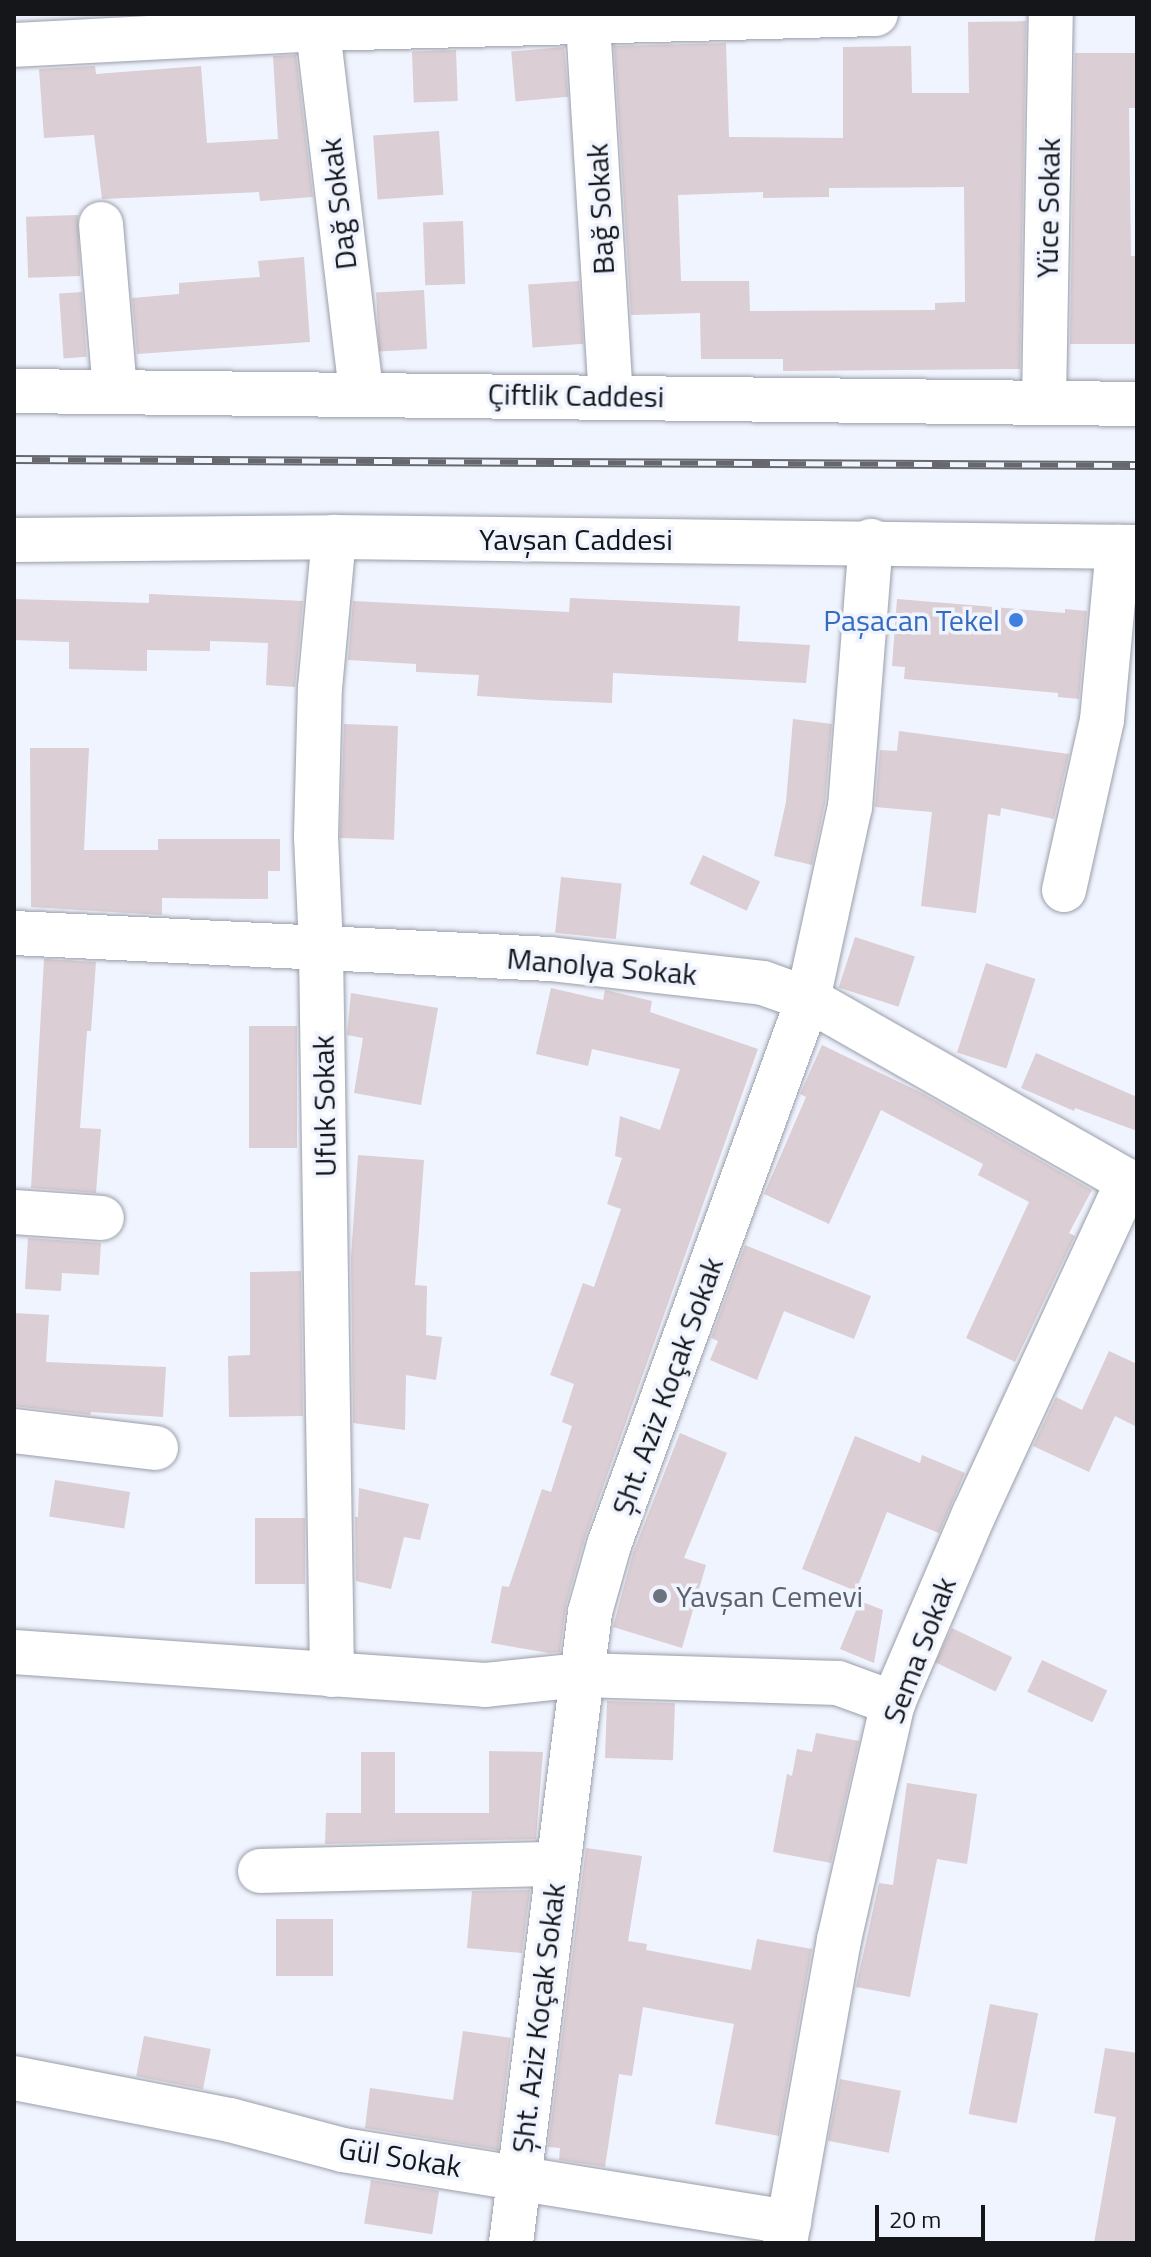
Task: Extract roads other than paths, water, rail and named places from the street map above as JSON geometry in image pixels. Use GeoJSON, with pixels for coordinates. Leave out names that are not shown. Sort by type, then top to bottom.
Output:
{"type":"FeatureCollection","features":[{"type":"Feature","properties":{"kind":"street"},"geometry":{"type":"LineString","coordinates":[[14,45],[317,22],[588,23],[876,14]]}},
{"type":"Feature","properties":{"kind":"street","name":"Yüce Sokak"},"geometry":{"type":"LineString","coordinates":[[1044,402],[1051,14]]}},
{"type":"Feature","properties":{"kind":"street","name":"Dağ Sokak"},"geometry":{"type":"LineString","coordinates":[[317,22],[361,393]]}},
{"type":"Feature","properties":{"kind":"street","name":"Bağ Sokak"},"geometry":{"type":"LineString","coordinates":[[588,23],[611,395]]}},
{"type":"Feature","properties":{"kind":"street"},"geometry":{"type":"LineString","coordinates":[[101,224],[115,391]]}},
{"type":"Feature","properties":{"kind":"street","name":"Çiftlik Caddesi"},"geometry":{"type":"LineString","coordinates":[[14,391],[611,395],[1137,404]]}},
{"type":"Feature","properties":{"kind":"street","name":"Yavşan Caddesi"},"geometry":{"type":"LineString","coordinates":[[14,540],[334,537],[871,541],[1128,547]]}},
{"type":"Feature","properties":{"kind":"street","name":"Ufuk Sokak"},"geometry":{"type":"LineString","coordinates":[[332,1675],[321,947],[316,836],[320,688],[334,537]]}},
{"type":"Feature","properties":{"kind":"street","name":"Şht. Aziz Koçak Sokak"},"geometry":{"type":"LineString","coordinates":[[511,2243],[590,1612],[609,1545],[808,999],[850,807],[871,541]]}},
{"type":"Feature","properties":{"kind":"street"},"geometry":{"type":"LineString","coordinates":[[1064,890],[1102,720],[1128,547]]}},
{"type":"Feature","properties":{"kind":"street","name":"Manolya Sokak"},"geometry":{"type":"LineString","coordinates":[[14,933],[321,947],[661,969],[763,983],[808,999],[1132,1184]]}},
{"type":"Feature","properties":{"kind":"street","name":"Sema Sokak"},"geometry":{"type":"LineString","coordinates":[[787,2232],[839,1940],[893,1703],[974,1514],[1132,1184]]}},
{"type":"Feature","properties":{"kind":"street"},"geometry":{"type":"LineString","coordinates":[[14,1212],[102,1218]]}},
{"type":"Feature","properties":{"kind":"street"},"geometry":{"type":"LineString","coordinates":[[14,1431],[156,1448]]}},
{"type":"Feature","properties":{"kind":"street"},"geometry":{"type":"LineString","coordinates":[[14,1652],[485,1685],[582,1675],[838,1683],[893,1703]]}},
{"type":"Feature","properties":{"kind":"street"},"geometry":{"type":"LineString","coordinates":[[260,1871],[557,1864]]}},
{"type":"Feature","properties":{"kind":"street","name":"Gül Sokak"},"geometry":{"type":"LineString","coordinates":[[14,2078],[230,2120],[343,2150],[519,2176],[787,2232]]}},
{"type":"Feature","properties":{"kind":"railway"},"geometry":{"type":"LineString","coordinates":[[14,459],[1137,465]]}},
{"type":"Feature","properties":{"kind":"place","name":"Paşacan Tekel"},"geometry":{"type":"Point","coordinates":[1016,620]}},
{"type":"Feature","properties":{"kind":"place","name":"Yavşan Cemevi"},"geometry":{"type":"Point","coordinates":[660,1596]}}]}
